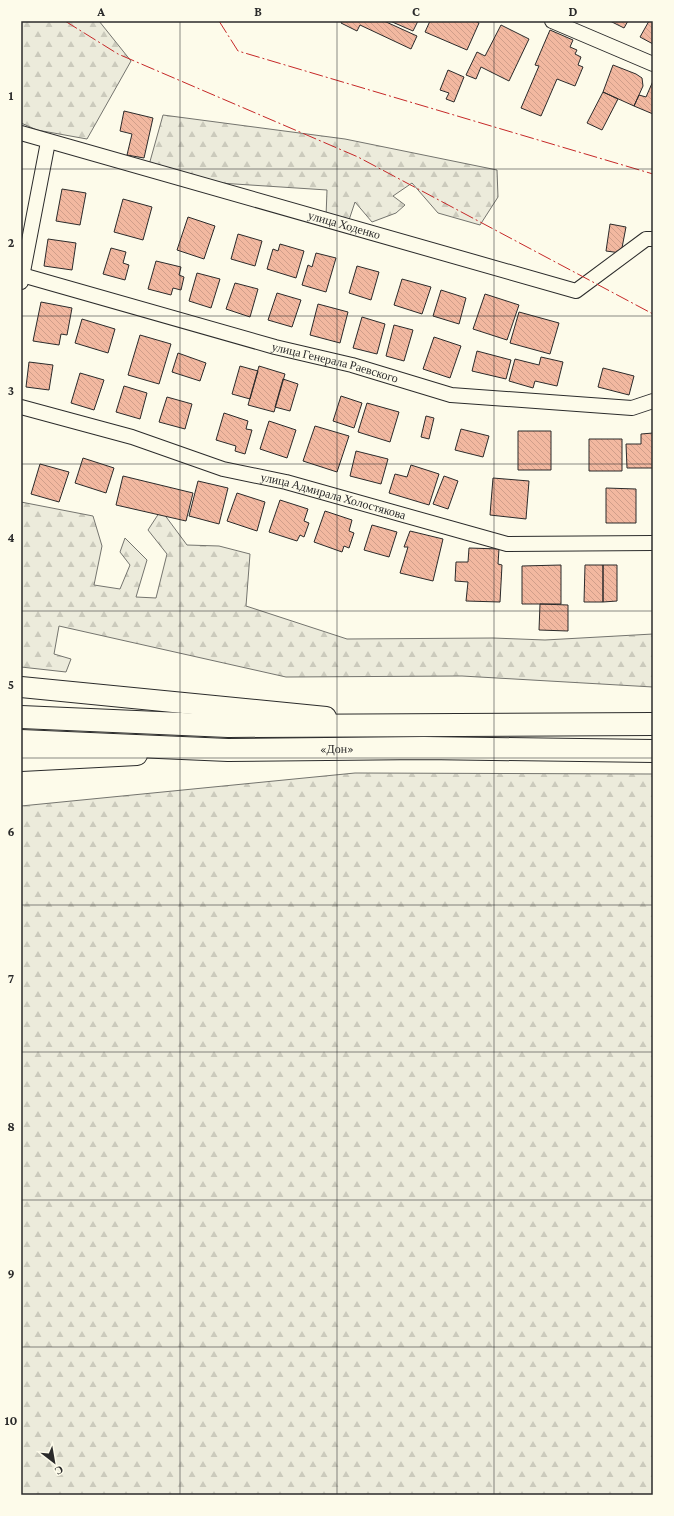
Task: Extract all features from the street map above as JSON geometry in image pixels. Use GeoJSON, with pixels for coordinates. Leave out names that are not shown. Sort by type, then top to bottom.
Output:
{"type":"FeatureCollection","features":[{"type":"Feature","properties":{"kind":"highway","name":"«Дон»"},"geometry":{"type":"LineString","coordinates":[[21,717],[228,726],[653,724]]}},
{"type":"Feature","properties":{"kind":"highway","name":"«Дон»"},"geometry":{"type":"LineString","coordinates":[[21,741],[228,750],[424,748],[653,751]]}},
{"type":"Feature","properties":{"kind":"main road"},"geometry":{"type":"LineString","coordinates":[[21,686],[278,713],[422,724]]}},
{"type":"Feature","properties":{"kind":"main road"},"geometry":{"type":"LineString","coordinates":[[21,761],[228,750]]}},
{"type":"Feature","properties":{"kind":"street"},"geometry":{"type":"LineString","coordinates":[[552,21],[653,64]]}},
{"type":"Feature","properties":{"kind":"street","name":"улица Ходенко"},"geometry":{"type":"LineString","coordinates":[[21,133],[48,142],[576,292],[646,238],[653,239]]}},
{"type":"Feature","properties":{"kind":"street"},"geometry":{"type":"LineString","coordinates":[[22,278],[48,142]]}},
{"type":"Feature","properties":{"kind":"street","name":"улица Генерала Раевского"},"geometry":{"type":"LineString","coordinates":[[22,278],[352,366],[451,395],[632,408],[653,401]]}},
{"type":"Feature","properties":{"kind":"street","name":"улица Адмирала Холостякова"},"geometry":{"type":"LineString","coordinates":[[21,407],[132,437],[222,469],[286,482],[507,544],[653,543]]}},
{"type":"Feature","properties":{"kind":"green space"},"geometry":{"type":"Polygon","coordinates":[[[21,21],[99,21],[131,61],[87,139],[37,130],[21,123],[21,21]]]}},
{"type":"Feature","properties":{"kind":"green space"},"geometry":{"type":"Polygon","coordinates":[[[163,115],[345,139],[497,170],[498,197],[480,225],[438,213],[412,183],[393,196],[405,205],[396,213],[372,222],[355,202],[349,220],[326,217],[327,190],[204,182],[149,165],[163,115]]]}},
{"type":"Feature","properties":{"kind":"green space"},"geometry":{"type":"Polygon","coordinates":[[[21,502],[93,516],[102,546],[94,585],[120,589],[130,565],[120,552],[125,538],[147,560],[136,597],[156,598],[167,554],[148,530],[161,510],[187,545],[219,546],[250,554],[246,606],[347,639],[493,638],[545,640],[653,634],[653,687],[462,676],[286,677],[59,626],[54,654],[71,659],[66,672],[21,667],[21,502]]]}},
{"type":"Feature","properties":{"kind":"green space"},"geometry":{"type":"Polygon","coordinates":[[[355,773],[653,774],[653,1495],[21,1495],[21,806],[355,773]]]}},
{"type":"Feature","properties":{"kind":"building"},"geometry":{"type":"Polygon","coordinates":[[[342,21],[384,21],[417,36],[411,49],[360,25],[357,31],[341,23],[342,21]]]}},
{"type":"Feature","properties":{"kind":"building"},"geometry":{"type":"Polygon","coordinates":[[[390,21],[418,21],[413,31],[390,21]]]}},
{"type":"Feature","properties":{"kind":"building"},"geometry":{"type":"Polygon","coordinates":[[[430,21],[475,21],[479,23],[467,50],[425,32],[430,21]]]}},
{"type":"Feature","properties":{"kind":"building"},"geometry":{"type":"Polygon","coordinates":[[[610,21],[628,21],[624,28],[610,21]]]}},
{"type":"Feature","properties":{"kind":"building"},"geometry":{"type":"Polygon","coordinates":[[[649,21],[653,21],[653,44],[640,37],[649,21]]]}},
{"type":"Feature","properties":{"kind":"building"},"geometry":{"type":"Polygon","coordinates":[[[501,25],[529,39],[509,81],[481,67],[476,79],[466,75],[477,52],[485,56],[501,25]]]}},
{"type":"Feature","properties":{"kind":"building"},"geometry":{"type":"Polygon","coordinates":[[[550,30],[573,40],[570,47],[577,50],[575,54],[581,57],[578,65],[583,67],[575,86],[557,79],[541,116],[521,108],[539,66],[535,65],[550,30]]]}},
{"type":"Feature","properties":{"kind":"building"},"geometry":{"type":"Polygon","coordinates":[[[613,65],[642,78],[643,86],[634,106],[603,92],[613,65]]]}},
{"type":"Feature","properties":{"kind":"building"},"geometry":{"type":"Polygon","coordinates":[[[448,70],[464,77],[454,102],[446,99],[449,93],[440,90],[448,70]]]}},
{"type":"Feature","properties":{"kind":"building"},"geometry":{"type":"Polygon","coordinates":[[[653,81],[653,114],[634,106],[639,95],[646,97],[653,81]]]}},
{"type":"Feature","properties":{"kind":"building"},"geometry":{"type":"Polygon","coordinates":[[[603,92],[618,99],[602,130],[587,123],[603,92]]]}},
{"type":"Feature","properties":{"kind":"building"},"geometry":{"type":"Polygon","coordinates":[[[124,111],[153,118],[144,158],[127,155],[132,134],[120,131],[124,111]]]}},
{"type":"Feature","properties":{"kind":"building"},"geometry":{"type":"Polygon","coordinates":[[[62,189],[86,193],[80,225],[56,221],[62,189]]]}},
{"type":"Feature","properties":{"kind":"building"},"geometry":{"type":"Polygon","coordinates":[[[123,199],[152,207],[143,240],[114,232],[123,199]]]}},
{"type":"Feature","properties":{"kind":"building"},"geometry":{"type":"Polygon","coordinates":[[[188,217],[215,226],[204,259],[177,250],[188,217]]]}},
{"type":"Feature","properties":{"kind":"building"},"geometry":{"type":"Polygon","coordinates":[[[610,224],[626,227],[621,253],[606,251],[610,224]]]}},
{"type":"Feature","properties":{"kind":"building"},"geometry":{"type":"Polygon","coordinates":[[[238,234],[262,241],[255,266],[231,259],[238,234]]]}},
{"type":"Feature","properties":{"kind":"building"},"geometry":{"type":"Polygon","coordinates":[[[48,239],[76,243],[72,270],[44,266],[48,239]]]}},
{"type":"Feature","properties":{"kind":"building"},"geometry":{"type":"Polygon","coordinates":[[[280,244],[304,251],[296,278],[267,269],[273,249],[278,251],[280,244]]]}},
{"type":"Feature","properties":{"kind":"building"},"geometry":{"type":"Polygon","coordinates":[[[111,248],[126,252],[123,263],[129,265],[125,280],[103,274],[111,248]]]}},
{"type":"Feature","properties":{"kind":"building"},"geometry":{"type":"Polygon","coordinates":[[[316,253],[336,258],[326,292],[302,285],[308,265],[312,267],[316,253]]]}},
{"type":"Feature","properties":{"kind":"building"},"geometry":{"type":"Polygon","coordinates":[[[156,261],[181,267],[179,275],[184,277],[181,290],[173,288],[171,295],[148,289],[156,261]]]}},
{"type":"Feature","properties":{"kind":"building"},"geometry":{"type":"Polygon","coordinates":[[[357,266],[379,272],[371,300],[349,293],[357,266]]]}},
{"type":"Feature","properties":{"kind":"building"},"geometry":{"type":"Polygon","coordinates":[[[197,273],[220,279],[211,308],[189,301],[197,273]]]}},
{"type":"Feature","properties":{"kind":"building"},"geometry":{"type":"Polygon","coordinates":[[[402,279],[431,287],[422,314],[394,305],[402,279]]]}},
{"type":"Feature","properties":{"kind":"building"},"geometry":{"type":"Polygon","coordinates":[[[235,283],[258,289],[250,317],[226,309],[235,283]]]}},
{"type":"Feature","properties":{"kind":"building"},"geometry":{"type":"Polygon","coordinates":[[[441,290],[466,298],[459,324],[433,316],[441,290]]]}},
{"type":"Feature","properties":{"kind":"building"},"geometry":{"type":"Polygon","coordinates":[[[277,293],[301,300],[292,327],[268,320],[277,293]]]}},
{"type":"Feature","properties":{"kind":"building"},"geometry":{"type":"Polygon","coordinates":[[[485,294],[519,305],[507,340],[473,329],[485,294]]]}},
{"type":"Feature","properties":{"kind":"building"},"geometry":{"type":"Polygon","coordinates":[[[41,302],[72,308],[67,335],[61,334],[59,345],[33,341],[41,302]]]}},
{"type":"Feature","properties":{"kind":"building"},"geometry":{"type":"Polygon","coordinates":[[[318,304],[348,312],[340,343],[310,335],[318,304]]]}},
{"type":"Feature","properties":{"kind":"building"},"geometry":{"type":"Polygon","coordinates":[[[519,312],[559,323],[550,354],[510,343],[519,312]]]}},
{"type":"Feature","properties":{"kind":"building"},"geometry":{"type":"Polygon","coordinates":[[[362,317],[385,324],[377,354],[353,348],[362,317]]]}},
{"type":"Feature","properties":{"kind":"building"},"geometry":{"type":"Polygon","coordinates":[[[82,319],[115,329],[108,353],[75,343],[82,319]]]}},
{"type":"Feature","properties":{"kind":"building"},"geometry":{"type":"Polygon","coordinates":[[[394,325],[413,330],[404,361],[386,356],[394,325]]]}},
{"type":"Feature","properties":{"kind":"building"},"geometry":{"type":"Polygon","coordinates":[[[140,335],[171,344],[159,384],[128,375],[140,335]]]}},
{"type":"Feature","properties":{"kind":"building"},"geometry":{"type":"Polygon","coordinates":[[[434,337],[461,346],[450,378],[423,369],[434,337]]]}},
{"type":"Feature","properties":{"kind":"building"},"geometry":{"type":"Polygon","coordinates":[[[477,351],[511,360],[506,379],[472,371],[477,351]]]}},
{"type":"Feature","properties":{"kind":"building"},"geometry":{"type":"Polygon","coordinates":[[[178,353],[206,363],[200,381],[172,372],[178,353]]]}},
{"type":"Feature","properties":{"kind":"building"},"geometry":{"type":"Polygon","coordinates":[[[541,357],[563,362],[557,386],[535,381],[533,388],[509,381],[515,359],[539,365],[541,357]]]}},
{"type":"Feature","properties":{"kind":"building"},"geometry":{"type":"Polygon","coordinates":[[[29,362],[53,365],[49,390],[26,387],[29,362]]]}},
{"type":"Feature","properties":{"kind":"building"},"geometry":{"type":"Polygon","coordinates":[[[240,366],[258,371],[250,399],[232,394],[240,366]]]}},
{"type":"Feature","properties":{"kind":"building"},"geometry":{"type":"Polygon","coordinates":[[[259,366],[285,374],[274,412],[248,405],[259,366]]]}},
{"type":"Feature","properties":{"kind":"building"},"geometry":{"type":"Polygon","coordinates":[[[603,368],[634,376],[629,395],[598,387],[603,368]]]}},
{"type":"Feature","properties":{"kind":"building"},"geometry":{"type":"Polygon","coordinates":[[[80,373],[104,380],[94,410],[71,403],[80,373]]]}},
{"type":"Feature","properties":{"kind":"building"},"geometry":{"type":"Polygon","coordinates":[[[283,379],[298,384],[290,411],[275,407],[283,379]]]}},
{"type":"Feature","properties":{"kind":"building"},"geometry":{"type":"Polygon","coordinates":[[[124,386],[147,393],[140,419],[116,412],[124,386]]]}},
{"type":"Feature","properties":{"kind":"building"},"geometry":{"type":"Polygon","coordinates":[[[341,396],[362,403],[354,428],[333,421],[341,396]]]}},
{"type":"Feature","properties":{"kind":"building"},"geometry":{"type":"Polygon","coordinates":[[[167,397],[192,404],[185,429],[159,422],[167,397]]]}},
{"type":"Feature","properties":{"kind":"building"},"geometry":{"type":"Polygon","coordinates":[[[367,403],[399,412],[390,442],[358,432],[367,403]]]}},
{"type":"Feature","properties":{"kind":"building"},"geometry":{"type":"Polygon","coordinates":[[[224,413],[248,421],[246,429],[252,430],[245,454],[235,451],[236,446],[216,440],[224,413]]]}},
{"type":"Feature","properties":{"kind":"building"},"geometry":{"type":"Polygon","coordinates":[[[426,416],[434,418],[429,439],[421,437],[426,416]]]}},
{"type":"Feature","properties":{"kind":"building"},"geometry":{"type":"Polygon","coordinates":[[[269,421],[296,430],[287,458],[260,449],[269,421]]]}},
{"type":"Feature","properties":{"kind":"building"},"geometry":{"type":"Polygon","coordinates":[[[315,426],[349,436],[337,472],[303,461],[315,426]]]}},
{"type":"Feature","properties":{"kind":"building"},"geometry":{"type":"Polygon","coordinates":[[[461,429],[489,436],[483,457],[455,450],[461,429]]]}},
{"type":"Feature","properties":{"kind":"building"},"geometry":{"type":"Polygon","coordinates":[[[518,431],[551,431],[551,470],[518,470],[518,431]]]}},
{"type":"Feature","properties":{"kind":"building"},"geometry":{"type":"Polygon","coordinates":[[[653,433],[653,468],[627,468],[626,444],[641,444],[641,434],[653,433]]]}},
{"type":"Feature","properties":{"kind":"building"},"geometry":{"type":"Polygon","coordinates":[[[589,439],[622,439],[622,471],[589,471],[589,439]]]}},
{"type":"Feature","properties":{"kind":"building"},"geometry":{"type":"Polygon","coordinates":[[[356,451],[388,459],[381,484],[350,476],[356,451]]]}},
{"type":"Feature","properties":{"kind":"building"},"geometry":{"type":"Polygon","coordinates":[[[83,458],[114,468],[106,493],[75,483],[83,458]]]}},
{"type":"Feature","properties":{"kind":"building"},"geometry":{"type":"Polygon","coordinates":[[[40,464],[69,472],[59,502],[31,494],[40,464]]]}},
{"type":"Feature","properties":{"kind":"building"},"geometry":{"type":"Polygon","coordinates":[[[411,465],[439,474],[429,505],[389,493],[395,474],[407,477],[411,465]]]}},
{"type":"Feature","properties":{"kind":"building"},"geometry":{"type":"Polygon","coordinates":[[[123,476],[193,493],[186,521],[116,505],[123,476]]]}},
{"type":"Feature","properties":{"kind":"building"},"geometry":{"type":"Polygon","coordinates":[[[444,476],[458,481],[448,509],[433,504],[444,476]]]}},
{"type":"Feature","properties":{"kind":"building"},"geometry":{"type":"Polygon","coordinates":[[[493,478],[529,481],[526,519],[490,515],[493,478]]]}},
{"type":"Feature","properties":{"kind":"building"},"geometry":{"type":"Polygon","coordinates":[[[198,481],[228,488],[219,524],[189,516],[198,481]]]}},
{"type":"Feature","properties":{"kind":"building"},"geometry":{"type":"Polygon","coordinates":[[[606,488],[636,489],[636,523],[606,523],[606,488]]]}},
{"type":"Feature","properties":{"kind":"building"},"geometry":{"type":"Polygon","coordinates":[[[237,493],[265,502],[257,531],[227,521],[237,493]]]}},
{"type":"Feature","properties":{"kind":"building"},"geometry":{"type":"Polygon","coordinates":[[[280,500],[308,509],[304,521],[309,523],[304,537],[300,535],[297,541],[269,532],[280,500]]]}},
{"type":"Feature","properties":{"kind":"building"},"geometry":{"type":"Polygon","coordinates":[[[325,511],[352,520],[349,531],[354,533],[349,548],[344,546],[342,552],[314,542],[325,511]]]}},
{"type":"Feature","properties":{"kind":"building"},"geometry":{"type":"Polygon","coordinates":[[[372,525],[397,532],[389,557],[364,550],[372,525]]]}},
{"type":"Feature","properties":{"kind":"building"},"geometry":{"type":"Polygon","coordinates":[[[410,531],[443,539],[433,581],[400,573],[408,547],[404,547],[410,531]]]}},
{"type":"Feature","properties":{"kind":"building"},"geometry":{"type":"Polygon","coordinates":[[[469,548],[499,549],[498,564],[502,565],[500,602],[466,601],[468,582],[455,581],[456,562],[468,562],[469,548]]]}},
{"type":"Feature","properties":{"kind":"building"},"geometry":{"type":"Polygon","coordinates":[[[561,565],[561,604],[522,604],[522,566],[561,565]]]}},
{"type":"Feature","properties":{"kind":"building"},"geometry":{"type":"Polygon","coordinates":[[[585,565],[603,565],[603,602],[584,602],[585,565]]]}},
{"type":"Feature","properties":{"kind":"building"},"geometry":{"type":"Polygon","coordinates":[[[603,565],[617,565],[617,601],[603,602],[603,565]]]}},
{"type":"Feature","properties":{"kind":"building"},"geometry":{"type":"Polygon","coordinates":[[[540,604],[568,605],[568,631],[539,630],[540,604]]]}},
{"type":"Feature","properties":{"kind":"power"},"geometry":{"type":"LineString","coordinates":[[65,21],[118,54],[358,157],[653,314]]}},
{"type":"Feature","properties":{"kind":"power"},"geometry":{"type":"LineString","coordinates":[[219,21],[238,51],[653,174]]}}]}
